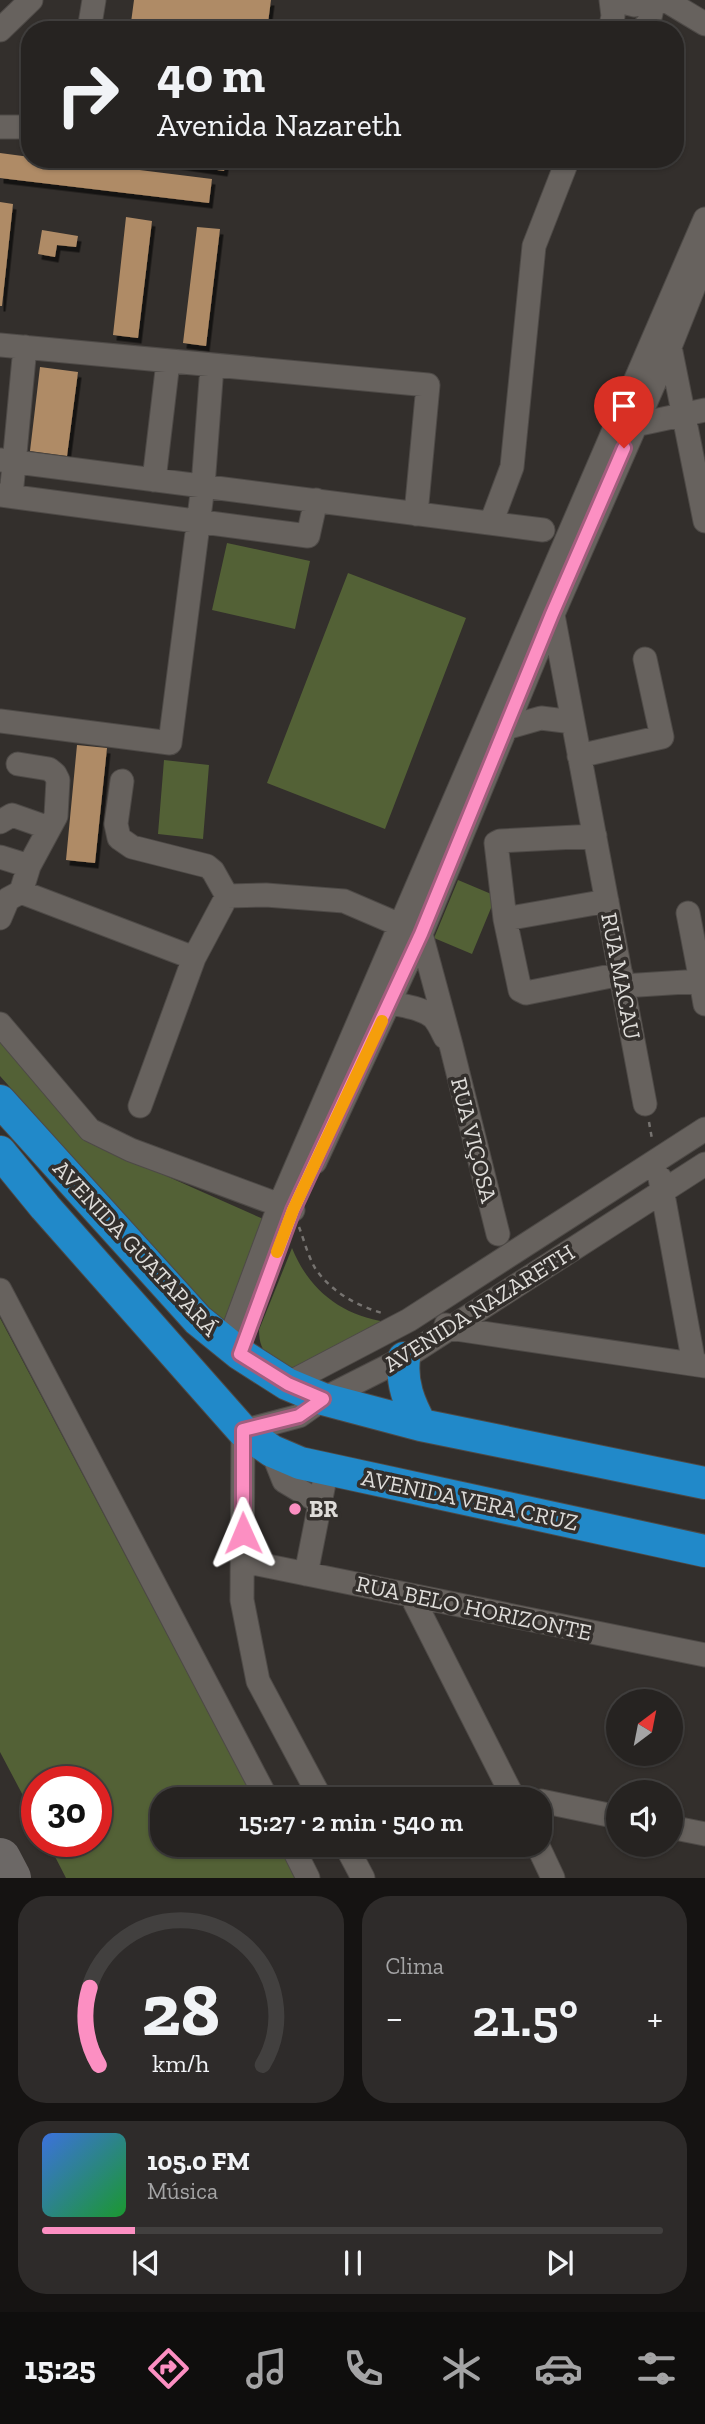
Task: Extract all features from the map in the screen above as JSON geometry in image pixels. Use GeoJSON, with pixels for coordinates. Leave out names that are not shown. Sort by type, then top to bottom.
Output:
{"type":"FeatureCollection","features":[{"type":"Feature","properties":{"kind":"highway","name":"AVENIDA GUATAPARÁ"},"geometry":{"type":"LineString","coordinates":[[0,1101],[198,1320],[234,1349],[288,1384],[323,1399]]}},
{"type":"Feature","properties":{"kind":"highway","name":"AVENIDA GUATAPARÁ"},"geometry":{"type":"LineString","coordinates":[[0,1152],[243,1430]]}},
{"type":"Feature","properties":{"kind":"highway"},"geometry":{"type":"LineString","coordinates":[[46,1207],[75,1185]]}},
{"type":"Feature","properties":{"kind":"highway"},"geometry":{"type":"LineString","coordinates":[[404,1358],[402,1374],[406,1393],[421,1425]]}},
{"type":"Feature","properties":{"kind":"highway"},"geometry":{"type":"LineString","coordinates":[[323,1399],[421,1425],[705,1483]]}},
{"type":"Feature","properties":{"kind":"highway","name":"AVENIDA VERA CRUZ"},"geometry":{"type":"LineString","coordinates":[[243,1430],[282,1463],[327,1468],[705,1551]]}},
{"type":"Feature","properties":{"kind":"street"},"geometry":{"type":"LineString","coordinates":[[0,30],[31,0]]}},
{"type":"Feature","properties":{"kind":"street"},"geometry":{"type":"LineString","coordinates":[[90,21],[94,0]]}},
{"type":"Feature","properties":{"kind":"street"},"geometry":{"type":"LineString","coordinates":[[612,21],[613,0],[635,5],[653,0],[649,21]]}},
{"type":"Feature","properties":{"kind":"street"},"geometry":{"type":"LineString","coordinates":[[665,0],[705,24]]}},
{"type":"Feature","properties":{"kind":"street"},"geometry":{"type":"LineString","coordinates":[[682,0],[705,13]]}},
{"type":"Feature","properties":{"kind":"street"},"geometry":{"type":"LineString","coordinates":[[0,127],[21,127]]}},
{"type":"Feature","properties":{"kind":"street"},"geometry":{"type":"LineString","coordinates":[[491,523],[512,467],[534,246],[564,168]]}},
{"type":"Feature","properties":{"kind":"street"},"geometry":{"type":"LineString","coordinates":[[410,930],[506,728],[705,219]]}},
{"type":"Feature","properties":{"kind":"street"},"geometry":{"type":"LineString","coordinates":[[234,1349],[287,1207],[381,1000],[547,588],[626,423],[670,347],[705,259]]}},
{"type":"Feature","properties":{"kind":"street"},"geometry":{"type":"LineString","coordinates":[[0,345],[428,385],[416,514]]}},
{"type":"Feature","properties":{"kind":"street"},"geometry":{"type":"LineString","coordinates":[[25,347],[7,461],[5,496],[309,536],[316,500]]}},
{"type":"Feature","properties":{"kind":"street"},"geometry":{"type":"LineString","coordinates":[[670,347],[695,413],[705,521]]}},
{"type":"Feature","properties":{"kind":"street"},"geometry":{"type":"LineString","coordinates":[[154,480],[168,362]]}},
{"type":"Feature","properties":{"kind":"street"},"geometry":{"type":"LineString","coordinates":[[0,722],[170,743],[203,486],[212,366]]}},
{"type":"Feature","properties":{"kind":"street"},"geometry":{"type":"LineString","coordinates":[[626,423],[695,413]]}},
{"type":"Feature","properties":{"kind":"street"},"geometry":{"type":"LineString","coordinates":[[7,461],[543,530]]}},
{"type":"Feature","properties":{"kind":"street","name":"RUA MACAU"},"geometry":{"type":"LineString","coordinates":[[547,588],[645,1104]]}},
{"type":"Feature","properties":{"kind":"street"},"geometry":{"type":"LineString","coordinates":[[579,755],[663,737],[645,659]]}},
{"type":"Feature","properties":{"kind":"street"},"geometry":{"type":"LineString","coordinates":[[506,728],[541,718],[573,722]]}},
{"type":"Feature","properties":{"kind":"street"},"geometry":{"type":"LineString","coordinates":[[0,918],[8,899],[21,892],[29,866],[56,816],[58,780],[55,774],[49,769],[18,764]]}},
{"type":"Feature","properties":{"kind":"street"},"geometry":{"type":"LineString","coordinates":[[122,781],[116,824],[119,838],[132,847],[207,866],[213,871],[227,896]]}},
{"type":"Feature","properties":{"kind":"street"},"geometry":{"type":"LineString","coordinates":[[0,821],[12,815],[49,828]]}},
{"type":"Feature","properties":{"kind":"street"},"geometry":{"type":"LineString","coordinates":[[595,836],[496,843],[505,919],[520,990],[526,993],[622,980],[701,981]]}},
{"type":"Feature","properties":{"kind":"street"},"geometry":{"type":"LineString","coordinates":[[0,857],[29,866]]}},
{"type":"Feature","properties":{"kind":"street"},"geometry":{"type":"LineString","coordinates":[[21,892],[194,958]]}},
{"type":"Feature","properties":{"kind":"street"},"geometry":{"type":"LineString","coordinates":[[227,896],[266,895],[344,901],[410,930]]}},
{"type":"Feature","properties":{"kind":"street"},"geometry":{"type":"LineString","coordinates":[[140,1107],[194,958],[227,896]]}},
{"type":"Feature","properties":{"kind":"street"},"geometry":{"type":"LineString","coordinates":[[505,919],[607,901]]}},
{"type":"Feature","properties":{"kind":"street"},"geometry":{"type":"LineString","coordinates":[[688,913],[705,1004]]}},
{"type":"Feature","properties":{"kind":"street","name":"RUA VIÇOSA"},"geometry":{"type":"LineString","coordinates":[[410,930],[451,1045],[498,1234]]}},
{"type":"Feature","properties":{"kind":"street","name":"RUA VIÇOSA"},"geometry":{"type":"LineString","coordinates":[[381,1000],[415,1008],[433,1017],[451,1045]]}},
{"type":"Feature","properties":{"kind":"street","name":"AVENIDA GUATAPARÁ"},"geometry":{"type":"LineString","coordinates":[[0,1024],[90,1130],[131,1150],[287,1207]]}},
{"type":"Feature","properties":{"kind":"street","name":"AVENIDA NAZARETH"},"geometry":{"type":"LineString","coordinates":[[288,1384],[416,1315],[705,1129]]}},
{"type":"Feature","properties":{"kind":"street"},"geometry":{"type":"LineString","coordinates":[[416,1315],[449,1328],[700,1365],[656,1160]]}},
{"type":"Feature","properties":{"kind":"street","name":"AVENIDA NAZARETH"},"geometry":{"type":"LineString","coordinates":[[243,1430],[299,1416],[323,1399],[404,1358],[705,1164]]}},
{"type":"Feature","properties":{"kind":"street"},"geometry":{"type":"LineString","coordinates":[[504,1258],[515,1287]]}},
{"type":"Feature","properties":{"kind":"street"},"geometry":{"type":"LineString","coordinates":[[0,1290],[261,1787]]}},
{"type":"Feature","properties":{"kind":"street"},"geometry":{"type":"LineString","coordinates":[[243,1430],[242,1600],[258,1681],[315,1787]]}},
{"type":"Feature","properties":{"kind":"street"},"geometry":{"type":"LineString","coordinates":[[282,1463],[319,1502]]}},
{"type":"Feature","properties":{"kind":"street"},"geometry":{"type":"LineString","coordinates":[[306,1574],[327,1468]]}},
{"type":"Feature","properties":{"kind":"street","name":"RUA BELO HORIZONTE"},"geometry":{"type":"LineString","coordinates":[[243,1561],[705,1655]]}},
{"type":"Feature","properties":{"kind":"street"},"geometry":{"type":"LineString","coordinates":[[411,1595],[512,1787]]}},
{"type":"Feature","properties":{"kind":"street"},"geometry":{"type":"LineString","coordinates":[[552,1803],[606,1815]]}},
{"type":"Feature","properties":{"kind":"street"},"geometry":{"type":"LineString","coordinates":[[683,1830],[705,1834]]}},
{"type":"Feature","properties":{"kind":"street"},"geometry":{"type":"LineString","coordinates":[[298,1857],[308,1878]]}},
{"type":"Feature","properties":{"kind":"street"},"geometry":{"type":"LineString","coordinates":[[352,1857],[363,1878]]}},
{"type":"Feature","properties":{"kind":"street"},"geometry":{"type":"LineString","coordinates":[[543,1857],[553,1878]]}},
{"type":"Feature","properties":{"kind":"path"},"geometry":{"type":"LineString","coordinates":[[645,1104],[656,1160]]}},
{"type":"Feature","properties":{"kind":"path"},"geometry":{"type":"LineString","coordinates":[[287,1207],[315,1268],[336,1290],[364,1308],[416,1315]]}},
{"type":"Feature","properties":{"kind":"green space"},"geometry":{"type":"Polygon","coordinates":[[[227,543],[310,561],[295,629],[212,610],[227,543]]]}},
{"type":"Feature","properties":{"kind":"green space"},"geometry":{"type":"Polygon","coordinates":[[[348,573],[466,618],[385,829],[267,783],[348,573]]]}},
{"type":"Feature","properties":{"kind":"green space"},"geometry":{"type":"Polygon","coordinates":[[[164,760],[209,765],[203,839],[158,834],[164,760]]]}},
{"type":"Feature","properties":{"kind":"green space"},"geometry":{"type":"Polygon","coordinates":[[[458,880],[496,896],[472,954],[434,938],[458,880]]]}},
{"type":"Feature","properties":{"kind":"green space"},"geometry":{"type":"Polygon","coordinates":[[[0,1041],[83,1139],[261,1218],[264,1222],[226,1324],[219,1322],[0,1076],[0,1041]]]}},
{"type":"Feature","properties":{"kind":"green space"},"geometry":{"type":"Polygon","coordinates":[[[292,1248],[308,1276],[329,1298],[355,1313],[386,1322],[293,1372],[268,1356],[262,1346],[259,1330],[292,1248]]]}},
{"type":"Feature","properties":{"kind":"green space"},"geometry":{"type":"Polygon","coordinates":[[[0,1318],[248,1787],[150,1787],[150,1857],[285,1857],[296,1878],[66,1878],[55,1857],[112,1857],[112,1766],[21,1766],[21,1792],[0,1752],[0,1318]]]}},
{"type":"Feature","properties":{"kind":"building"},"geometry":{"type":"Polygon","coordinates":[[[134,0],[271,0],[268,21],[131,21],[134,0]]]}},
{"type":"Feature","properties":{"kind":"building"},"geometry":{"type":"Polygon","coordinates":[[[0,153],[21,156],[21,168],[123,168],[212,179],[209,203],[0,178],[0,153]]]}},
{"type":"Feature","properties":{"kind":"building"},"geometry":{"type":"Polygon","coordinates":[[[204,168],[224,168],[224,171],[204,168]]]}},
{"type":"Feature","properties":{"kind":"building"},"geometry":{"type":"Polygon","coordinates":[[[0,202],[13,204],[2,306],[0,306],[0,202]]]}},
{"type":"Feature","properties":{"kind":"building"},"geometry":{"type":"Polygon","coordinates":[[[126,217],[152,221],[138,338],[113,335],[126,217]]]}},
{"type":"Feature","properties":{"kind":"building"},"geometry":{"type":"Polygon","coordinates":[[[197,227],[220,229],[206,346],[183,343],[197,227]]]}},
{"type":"Feature","properties":{"kind":"building"},"geometry":{"type":"Polygon","coordinates":[[[42,230],[78,236],[76,247],[57,245],[55,257],[38,254],[42,230]]]}},
{"type":"Feature","properties":{"kind":"building"},"geometry":{"type":"Polygon","coordinates":[[[40,367],[78,372],[67,456],[30,451],[40,367]]]}},
{"type":"Feature","properties":{"kind":"building"},"geometry":{"type":"Polygon","coordinates":[[[77,745],[107,748],[95,863],[66,860],[77,745]]]}},
{"type":"Feature","properties":{"kind":"taxiway"},"geometry":{"type":"LineString","coordinates":[[0,1859],[10,1878]]}},
{"type":"Feature","properties":{"kind":"slow traffic"},"geometry":{"type":"LineString","coordinates":[[277,1252],[293,1210],[382,1021]]}},
{"type":"Feature","properties":{"kind":"place","name":"BR"},"geometry":{"type":"Point","coordinates":[295,1509]}},
{"type":"Feature","properties":{"kind":"route"},"geometry":{"type":"LineString","coordinates":[[243,1533],[243,1430],[299,1416],[323,1399],[288,1384],[240,1354],[293,1210],[421,934],[552,614],[624,448]]}}]}
